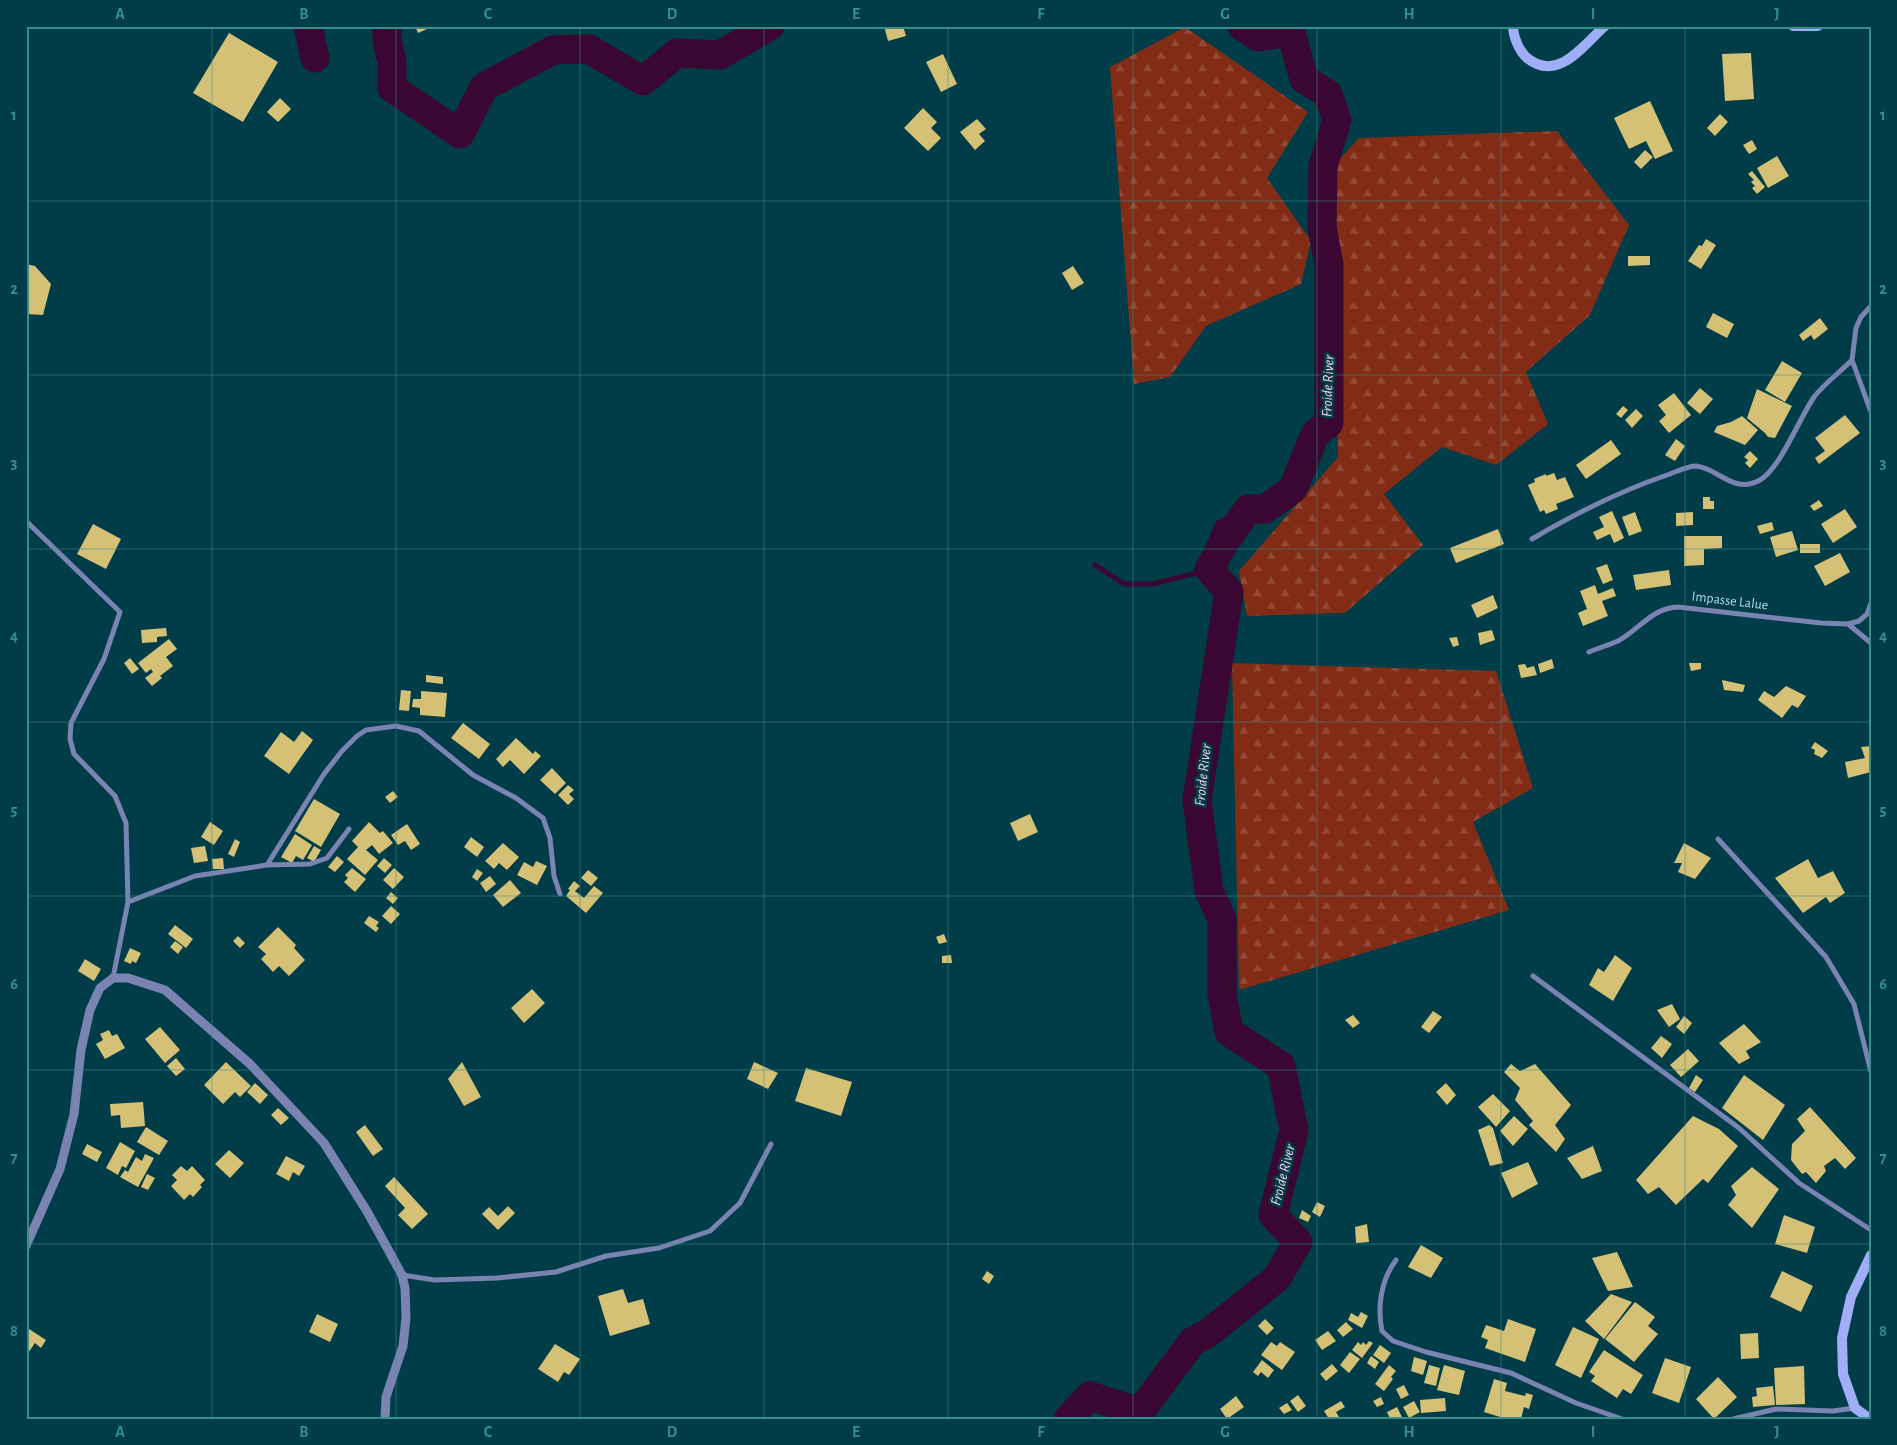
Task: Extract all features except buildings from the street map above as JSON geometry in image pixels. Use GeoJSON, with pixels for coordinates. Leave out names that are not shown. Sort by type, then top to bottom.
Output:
{"type":"FeatureCollection","features":[{"type":"Feature","properties":{"kind":"main road"},"geometry":{"type":"LineString","coordinates":[[1513,26],[1513,34],[1524,56],[1537,65],[1544,66],[1560,64],[1568,60],[1605,26]]}},
{"type":"Feature","properties":{"kind":"main road"},"geometry":{"type":"LineString","coordinates":[[1793,26],[1818,26]]}},
{"type":"Feature","properties":{"kind":"main road"},"geometry":{"type":"LineString","coordinates":[[1870,1419],[1855,1408],[1843,1374],[1842,1338],[1851,1296],[1871,1255]]}},
{"type":"Feature","properties":{"kind":"street"},"geometry":{"type":"LineString","coordinates":[[1871,306],[1861,317],[1856,328],[1852,360],[1871,412]]}},
{"type":"Feature","properties":{"kind":"street"},"geometry":{"type":"LineString","coordinates":[[1532,539],[1564,520],[1618,494],[1694,466],[1708,469],[1727,481],[1738,484],[1759,480],[1778,459],[1814,396],[1852,360]]}},
{"type":"Feature","properties":{"kind":"street"},"geometry":{"type":"LineString","coordinates":[[26,521],[120,612],[104,659],[71,723],[70,739],[74,754],[115,796],[126,823],[128,902],[113,978]]}},
{"type":"Feature","properties":{"kind":"street"},"geometry":{"type":"LineString","coordinates":[[1848,624],[1859,621],[1867,614],[1871,603]]}},
{"type":"Feature","properties":{"kind":"street","name":"Impasse Lalue"},"geometry":{"type":"LineString","coordinates":[[1589,652],[1618,640],[1644,624],[1655,613],[1667,607],[1678,606],[1821,623],[1848,624]]}},
{"type":"Feature","properties":{"kind":"street"},"geometry":{"type":"LineString","coordinates":[[1848,624],[1871,643]]}},
{"type":"Feature","properties":{"kind":"street"},"geometry":{"type":"LineString","coordinates":[[266,865],[324,774],[347,746],[366,730],[396,726],[418,731],[473,775],[516,798],[543,818],[550,838],[554,876],[560,894]]}},
{"type":"Feature","properties":{"kind":"street"},"geometry":{"type":"LineString","coordinates":[[128,902],[195,876],[266,865],[310,864],[327,858],[349,829]]}},
{"type":"Feature","properties":{"kind":"street"},"geometry":{"type":"LineString","coordinates":[[1718,839],[1826,957],[1854,1004],[1871,1072]]}},
{"type":"Feature","properties":{"kind":"street"},"geometry":{"type":"LineString","coordinates":[[1533,976],[1739,1128],[1799,1183],[1871,1230]]}},
{"type":"Feature","properties":{"kind":"street"},"geometry":{"type":"LineString","coordinates":[[26,1246],[60,1169],[74,1114],[81,1050],[90,1010],[100,988],[113,978],[128,978],[165,990],[250,1064],[324,1143],[368,1213],[402,1275],[405,1288],[406,1318],[403,1346],[386,1397],[385,1419]]}},
{"type":"Feature","properties":{"kind":"street"},"geometry":{"type":"LineString","coordinates":[[402,1275],[435,1280],[497,1278],[556,1272],[606,1256],[659,1248],[710,1232],[740,1203],[772,1144]]}},
{"type":"Feature","properties":{"kind":"street"},"geometry":{"type":"LineString","coordinates":[[1396,1260],[1388,1270],[1379,1305],[1382,1331],[1393,1340],[1426,1352],[1511,1373],[1576,1403],[1622,1419]]}},
{"type":"Feature","properties":{"kind":"street"},"geometry":{"type":"LineString","coordinates":[[1733,1419],[1776,1409],[1833,1411],[1855,1408]]}},
{"type":"Feature","properties":{"kind":"green space"},"geometry":{"type":"Polygon","coordinates":[[[1185,27],[1308,112],[1267,178],[1311,241],[1301,284],[1206,326],[1170,377],[1134,384],[1110,67],[1185,27]]]}},
{"type":"Feature","properties":{"kind":"green space"},"geometry":{"type":"Polygon","coordinates":[[[1557,131],[1629,225],[1590,315],[1526,372],[1548,424],[1496,465],[1442,447],[1384,494],[1423,545],[1345,613],[1247,616],[1239,571],[1338,457],[1336,163],[1359,138],[1557,131]]]}},
{"type":"Feature","properties":{"kind":"green space"},"geometry":{"type":"Polygon","coordinates":[[[1232,663],[1496,671],[1533,788],[1473,822],[1509,910],[1239,990],[1232,663]]]}},
{"type":"Feature","properties":{"kind":"waterway"},"geometry":{"type":"LineString","coordinates":[[308,26],[315,58]]}},
{"type":"Feature","properties":{"kind":"waterway"},"geometry":{"type":"LineString","coordinates":[[387,26],[387,40],[392,62],[392,88],[460,134],[484,87],[553,50],[589,49],[643,81],[677,53],[720,55],[770,26]]}},
{"type":"Feature","properties":{"kind":"waterway"},"geometry":{"type":"LineString","coordinates":[[1242,26],[1258,37],[1291,32]]}},
{"type":"Feature","properties":{"kind":"waterway","name":"Froide River"},"geometry":{"type":"LineString","coordinates":[[1068,1419],[1090,1396],[1131,1409],[1142,1409],[1193,1341],[1207,1334],[1277,1278],[1298,1242],[1273,1215],[1294,1130],[1281,1066],[1229,1032],[1222,994],[1222,919],[1209,891],[1197,800],[1229,592],[1209,569],[1224,543],[1248,509],[1265,509],[1293,489],[1315,434],[1329,423],[1329,265],[1322,227],[1323,166],[1337,120],[1328,94],[1304,79],[1289,26]]}},
{"type":"Feature","properties":{"kind":"waterway"},"geometry":{"type":"LineString","coordinates":[[1095,565],[1124,584],[1153,584],[1197,573],[1218,523],[1248,509]]}}]}
